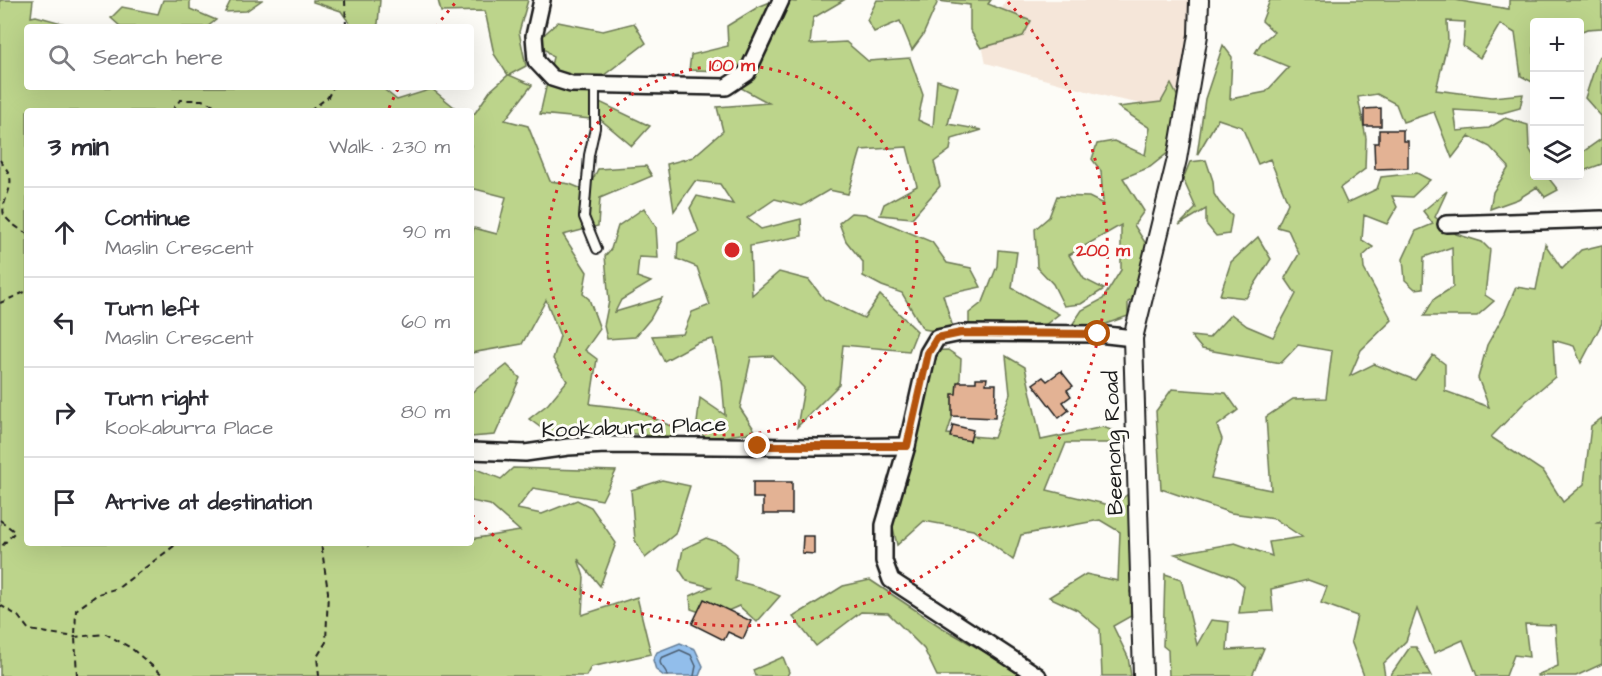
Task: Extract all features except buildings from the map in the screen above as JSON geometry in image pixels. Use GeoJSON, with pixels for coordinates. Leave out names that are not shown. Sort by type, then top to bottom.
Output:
{"type":"FeatureCollection","features":[{"type":"Feature","properties":{"kind":"street"},"geometry":{"type":"LineString","coordinates":[[542,0],[534,36],[536,61],[552,78],[571,84],[726,87],[747,73],[781,0]]}},
{"type":"Feature","properties":{"kind":"street","name":"Beenong Road"},"geometry":{"type":"LineString","coordinates":[[1143,676],[1133,338],[1177,159],[1198,35],[1199,0]]}},
{"type":"Feature","properties":{"kind":"street"},"geometry":{"type":"LineString","coordinates":[[1446,224],[1602,219]]}},
{"type":"Feature","properties":{"kind":"street"},"geometry":{"type":"LineString","coordinates":[[1038,676],[891,580],[884,561],[887,512],[907,446],[928,353],[937,338],[961,333],[1098,334],[1133,338]]}},
{"type":"Feature","properties":{"kind":"street","name":"Kookaburra Place"},"geometry":{"type":"LineString","coordinates":[[474,451],[525,453],[606,445],[907,446]]}},
{"type":"Feature","properties":{"kind":"lane"},"geometry":{"type":"LineString","coordinates":[[595,85],[595,128],[589,155],[584,217],[597,249]]}},
{"type":"Feature","properties":{"kind":"path"},"geometry":{"type":"LineString","coordinates":[[345,0],[346,24]]}},
{"type":"Feature","properties":{"kind":"path"},"geometry":{"type":"LineString","coordinates":[[314,108],[328,97],[332,90]]}},
{"type":"Feature","properties":{"kind":"path"},"geometry":{"type":"LineString","coordinates":[[174,108],[180,100],[202,100],[221,108]]}},
{"type":"Feature","properties":{"kind":"path"},"geometry":{"type":"LineString","coordinates":[[0,160],[10,175],[10,186],[2,210],[5,217],[24,232]]}},
{"type":"Feature","properties":{"kind":"path"},"geometry":{"type":"LineString","coordinates":[[0,303],[24,292]]}},
{"type":"Feature","properties":{"kind":"path"},"geometry":{"type":"LineString","coordinates":[[0,520],[15,532],[0,548]]}},
{"type":"Feature","properties":{"kind":"path"},"geometry":{"type":"LineString","coordinates":[[77,676],[76,610],[98,594],[118,588],[174,546]]}},
{"type":"Feature","properties":{"kind":"path"},"geometry":{"type":"LineString","coordinates":[[319,676],[317,657],[326,642],[328,592],[321,546]]}},
{"type":"Feature","properties":{"kind":"path"},"geometry":{"type":"LineString","coordinates":[[0,606],[18,616],[28,630],[75,638],[106,634],[131,648],[164,676]]}},
{"type":"Feature","properties":{"kind":"shaded area"},"geometry":{"type":"Polygon","coordinates":[[[1006,0],[1195,0],[1177,111],[1112,98],[986,63],[983,50],[1006,0]]]}},
{"type":"Feature","properties":{"kind":"green space"},"geometry":{"type":"Polygon","coordinates":[[[0,0],[33,0],[31,17],[36,16],[65,24],[24,24],[24,90],[385,90],[397,100],[433,90],[455,108],[24,108],[24,546],[474,546],[474,539],[520,531],[490,505],[474,502],[474,468],[501,479],[513,468],[616,471],[602,500],[533,488],[517,509],[542,514],[577,500],[591,507],[616,543],[600,586],[578,559],[584,577],[582,615],[637,597],[651,654],[591,667],[586,676],[0,676],[0,0]]]}},
{"type":"Feature","properties":{"kind":"green space"},"geometry":{"type":"Polygon","coordinates":[[[163,0],[190,0],[190,9],[216,20],[211,24],[118,24],[111,18],[122,7],[158,14],[163,0]]]}},
{"type":"Feature","properties":{"kind":"green space"},"geometry":{"type":"Polygon","coordinates":[[[231,0],[262,0],[246,11],[225,12],[231,0]]]}},
{"type":"Feature","properties":{"kind":"green space"},"geometry":{"type":"Polygon","coordinates":[[[313,0],[380,0],[378,24],[350,24],[341,11],[313,2],[313,0]]]}},
{"type":"Feature","properties":{"kind":"green space"},"geometry":{"type":"Polygon","coordinates":[[[438,0],[528,0],[519,32],[526,66],[509,75],[532,85],[505,120],[528,126],[550,181],[570,184],[587,191],[598,169],[646,166],[652,176],[600,198],[598,226],[563,235],[587,272],[583,294],[589,299],[600,329],[585,350],[597,359],[590,404],[634,409],[679,430],[669,438],[602,430],[559,441],[529,419],[548,404],[567,381],[553,359],[560,336],[546,300],[522,344],[474,352],[474,228],[497,234],[506,197],[474,189],[474,113],[490,91],[508,75],[494,54],[485,11],[441,12],[438,0]]]}},
{"type":"Feature","properties":{"kind":"green space"},"geometry":{"type":"Polygon","coordinates":[[[775,0],[796,2],[797,0],[844,0],[813,18],[810,44],[846,42],[868,61],[910,58],[923,95],[918,120],[933,127],[937,80],[958,87],[948,124],[982,130],[952,139],[950,150],[934,162],[940,186],[912,218],[880,215],[884,204],[917,186],[907,147],[861,150],[848,194],[829,190],[802,206],[775,199],[747,218],[761,229],[801,219],[802,236],[750,246],[752,295],[779,272],[809,280],[824,299],[864,318],[880,295],[917,331],[909,351],[843,345],[839,385],[797,427],[804,388],[773,356],[751,357],[740,408],[756,432],[705,439],[697,423],[700,398],[725,415],[722,381],[713,339],[697,343],[664,361],[652,336],[683,334],[692,312],[710,305],[697,267],[677,259],[678,243],[699,232],[690,208],[697,196],[733,204],[720,184],[695,181],[674,211],[667,164],[693,157],[723,131],[717,107],[769,103],[732,83],[733,71],[689,70],[691,55],[728,46],[727,26],[758,7],[775,0]]]}},
{"type":"Feature","properties":{"kind":"green space"},"geometry":{"type":"Polygon","coordinates":[[[877,0],[991,0],[988,4],[1031,21],[1023,36],[981,48],[970,30],[970,5],[938,1],[923,35],[912,50],[900,21],[874,32],[867,20],[877,0]]]}},
{"type":"Feature","properties":{"kind":"green space"},"geometry":{"type":"Polygon","coordinates":[[[1270,0],[1455,0],[1509,9],[1509,0],[1602,0],[1602,28],[1584,30],[1584,18],[1530,18],[1530,81],[1521,76],[1515,33],[1500,24],[1480,58],[1463,46],[1465,22],[1447,21],[1448,41],[1436,90],[1492,97],[1523,94],[1520,108],[1502,113],[1454,110],[1457,131],[1489,128],[1505,118],[1528,125],[1530,180],[1550,180],[1558,190],[1545,197],[1537,187],[1518,199],[1490,209],[1493,192],[1509,167],[1490,147],[1469,136],[1452,158],[1434,112],[1403,122],[1396,104],[1377,94],[1358,97],[1366,138],[1365,169],[1340,188],[1347,203],[1377,189],[1381,177],[1417,173],[1430,180],[1412,197],[1392,196],[1397,207],[1387,224],[1364,215],[1362,240],[1373,247],[1363,256],[1364,269],[1392,320],[1361,350],[1350,376],[1374,364],[1415,380],[1433,355],[1445,364],[1445,391],[1489,407],[1478,378],[1487,345],[1516,287],[1536,290],[1545,244],[1562,269],[1581,250],[1602,245],[1602,323],[1581,363],[1574,346],[1553,340],[1555,377],[1526,401],[1491,437],[1544,472],[1563,502],[1584,484],[1591,426],[1602,418],[1602,520],[1597,523],[1602,523],[1602,664],[1576,676],[1538,676],[1558,666],[1555,625],[1525,624],[1529,657],[1514,655],[1506,676],[1477,676],[1463,640],[1434,653],[1417,609],[1406,641],[1383,664],[1385,676],[1364,676],[1351,641],[1357,616],[1321,603],[1327,587],[1308,580],[1271,589],[1273,611],[1239,613],[1244,586],[1234,577],[1175,554],[1235,543],[1272,556],[1269,542],[1302,537],[1275,519],[1231,513],[1161,489],[1156,411],[1172,389],[1226,393],[1238,410],[1217,426],[1222,439],[1211,478],[1271,490],[1266,417],[1293,399],[1326,398],[1332,351],[1298,345],[1281,363],[1202,349],[1191,336],[1209,338],[1231,314],[1247,326],[1273,337],[1296,294],[1285,278],[1299,254],[1288,230],[1277,227],[1288,203],[1270,159],[1258,164],[1242,127],[1218,119],[1197,155],[1205,99],[1223,45],[1232,57],[1230,99],[1266,92],[1289,67],[1255,53],[1261,43],[1274,32],[1262,21],[1270,0]]]}},
{"type":"Feature","properties":{"kind":"green space"},"geometry":{"type":"Polygon","coordinates":[[[558,22],[603,31],[634,23],[646,43],[599,79],[591,98],[650,126],[632,146],[601,120],[540,114],[553,57],[537,41],[558,22]]]}},
{"type":"Feature","properties":{"kind":"green space"},"geometry":{"type":"Polygon","coordinates":[[[1602,55],[1602,164],[1584,171],[1584,151],[1601,139],[1601,116],[1585,98],[1598,58],[1602,55]]]}},
{"type":"Feature","properties":{"kind":"green space"},"geometry":{"type":"Polygon","coordinates":[[[1171,84],[1184,109],[1179,144],[1150,167],[1123,178],[1144,211],[1134,225],[1151,252],[1142,295],[1128,302],[1128,316],[1092,329],[1072,325],[1082,310],[1103,299],[1121,270],[1121,225],[1069,255],[1084,279],[1104,289],[1081,304],[1064,306],[1053,284],[1037,267],[1035,229],[1049,217],[1057,196],[1089,197],[1103,204],[1101,171],[1092,159],[1097,144],[1114,141],[1145,155],[1150,128],[1118,107],[1161,102],[1171,84]]]}},
{"type":"Feature","properties":{"kind":"green space"},"geometry":{"type":"Polygon","coordinates":[[[1206,160],[1213,181],[1214,194],[1232,216],[1229,234],[1216,236],[1206,224],[1206,209],[1179,225],[1196,208],[1183,179],[1190,162],[1206,160]]]}},
{"type":"Feature","properties":{"kind":"green space"},"geometry":{"type":"Polygon","coordinates":[[[1447,191],[1435,217],[1456,234],[1482,242],[1490,250],[1485,295],[1494,301],[1477,316],[1424,316],[1434,299],[1453,287],[1452,247],[1424,257],[1423,288],[1415,289],[1405,280],[1403,259],[1416,231],[1433,224],[1423,211],[1447,191]]]}},
{"type":"Feature","properties":{"kind":"green space"},"geometry":{"type":"Polygon","coordinates":[[[644,208],[656,227],[658,258],[639,257],[637,277],[651,282],[621,300],[615,312],[662,298],[650,319],[635,337],[607,339],[604,326],[609,301],[605,256],[611,249],[618,226],[644,208]]]}},
{"type":"Feature","properties":{"kind":"green space"},"geometry":{"type":"Polygon","coordinates":[[[851,213],[865,214],[932,242],[947,263],[971,268],[981,287],[943,295],[955,334],[923,329],[902,293],[863,276],[863,262],[846,241],[839,223],[851,213]]]}},
{"type":"Feature","properties":{"kind":"green space"},"geometry":{"type":"Polygon","coordinates":[[[1258,237],[1271,259],[1246,298],[1220,295],[1231,262],[1258,237]]]}},
{"type":"Feature","properties":{"kind":"green space"},"geometry":{"type":"Polygon","coordinates":[[[998,250],[1017,252],[1012,288],[1059,314],[1045,325],[969,324],[969,313],[983,302],[997,266],[998,250]]]}},
{"type":"Feature","properties":{"kind":"green space"},"geometry":{"type":"Polygon","coordinates":[[[948,350],[961,359],[959,396],[947,434],[994,438],[1010,394],[1006,356],[1025,367],[1041,440],[1103,427],[1130,437],[1111,443],[1066,443],[1047,490],[1113,506],[1133,490],[1135,572],[1130,592],[1138,612],[1113,626],[1128,657],[1131,676],[1102,676],[1100,629],[1077,610],[1049,597],[1086,574],[1118,581],[1120,532],[1100,520],[1021,535],[1013,560],[973,530],[924,521],[897,545],[887,501],[925,351],[948,350]]]}},
{"type":"Feature","properties":{"kind":"green space"},"geometry":{"type":"Polygon","coordinates":[[[507,365],[520,378],[495,435],[474,437],[474,391],[507,365]]]}},
{"type":"Feature","properties":{"kind":"green space"},"geometry":{"type":"Polygon","coordinates":[[[662,480],[690,486],[675,534],[645,558],[635,540],[631,490],[662,480]]]}},
{"type":"Feature","properties":{"kind":"green space"},"geometry":{"type":"Polygon","coordinates":[[[706,538],[724,544],[737,554],[735,581],[759,587],[780,596],[757,622],[739,606],[714,617],[691,609],[690,596],[711,587],[687,581],[679,569],[683,549],[706,538]]]}},
{"type":"Feature","properties":{"kind":"green space"},"geometry":{"type":"Polygon","coordinates":[[[1165,574],[1181,579],[1197,645],[1211,620],[1229,622],[1227,650],[1264,648],[1252,676],[1169,676],[1168,650],[1163,646],[1165,574]]]}},
{"type":"Feature","properties":{"kind":"green space"},"geometry":{"type":"Polygon","coordinates":[[[870,580],[941,627],[1027,676],[937,676],[924,649],[888,613],[861,612],[816,646],[793,617],[843,586],[870,580]]]}},
{"type":"Feature","properties":{"kind":"green space"},"geometry":{"type":"Polygon","coordinates":[[[1410,647],[1416,647],[1431,676],[1390,676],[1410,647]]]}},
{"type":"Feature","properties":{"kind":"green space"},"geometry":{"type":"Polygon","coordinates":[[[783,657],[789,672],[787,676],[755,676],[753,670],[783,657]]]}},
{"type":"Feature","properties":{"kind":"water"},"geometry":{"type":"Polygon","coordinates":[[[680,643],[695,649],[703,666],[699,676],[664,676],[656,670],[653,660],[657,652],[680,643]]]}},
{"type":"Feature","properties":{"kind":"route"},"geometry":{"type":"LineString","coordinates":[[758,446],[907,446],[928,353],[937,338],[961,333],[1098,334]]}}]}
